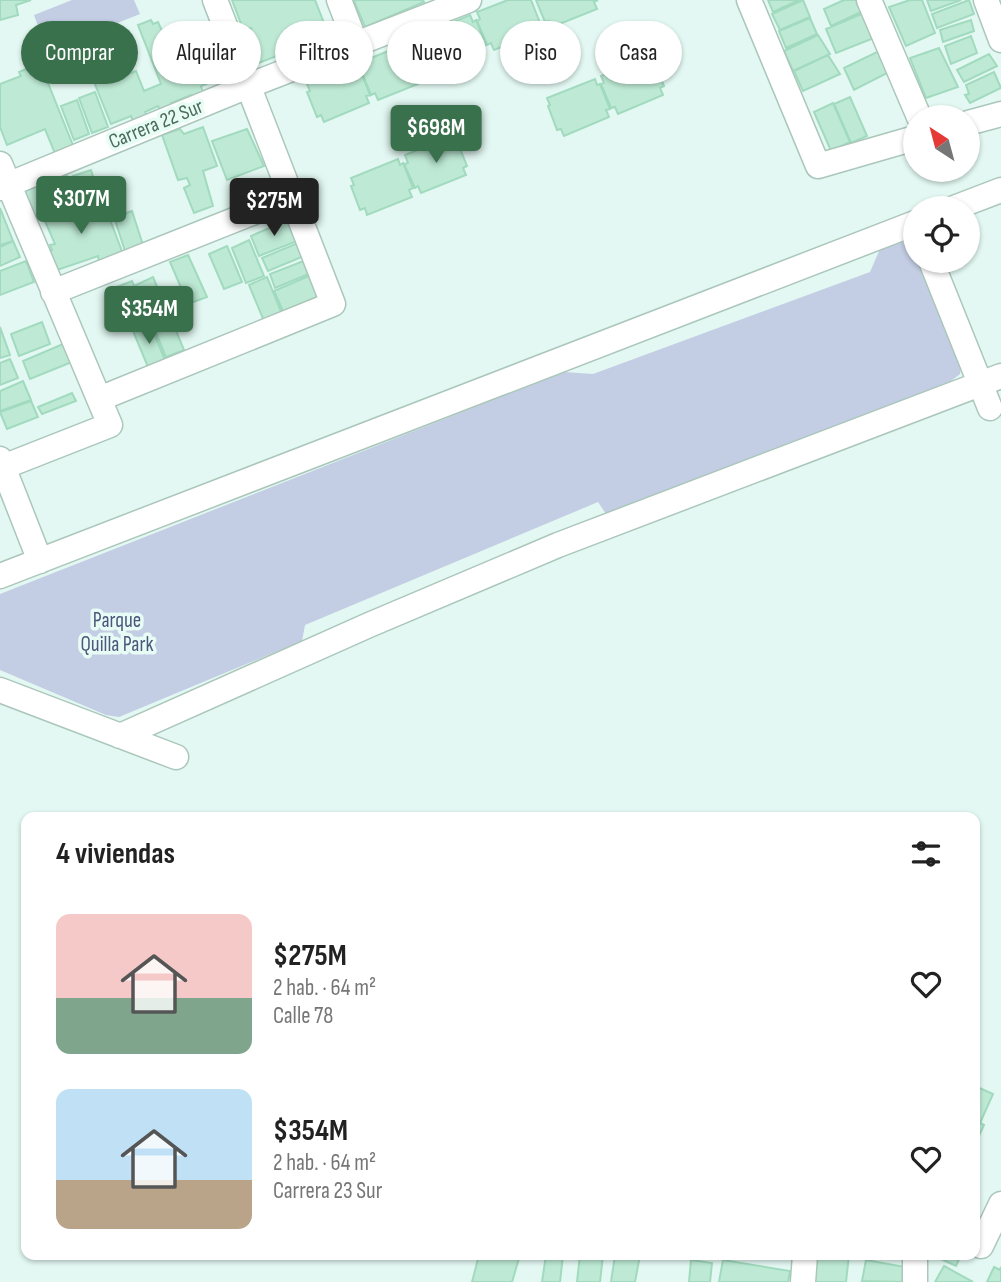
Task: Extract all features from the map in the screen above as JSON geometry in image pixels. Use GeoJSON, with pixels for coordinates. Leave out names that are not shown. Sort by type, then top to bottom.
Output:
{"type":"FeatureCollection","features":[{"type":"Feature","properties":{"kind":"street"},"geometry":{"type":"LineString","coordinates":[[99,399],[333,304],[215,0]]}},
{"type":"Feature","properties":{"kind":"street"},"geometry":{"type":"LineString","coordinates":[[339,0],[347,21]]}},
{"type":"Feature","properties":{"kind":"street","name":"Carrera 22 Sur"},"geometry":{"type":"LineString","coordinates":[[373,37],[469,0]]}},
{"type":"Feature","properties":{"kind":"street"},"geometry":{"type":"LineString","coordinates":[[749,0],[818,166],[903,141]]}},
{"type":"Feature","properties":{"kind":"street"},"geometry":{"type":"LineString","coordinates":[[869,0],[914,105]]}},
{"type":"Feature","properties":{"kind":"street"},"geometry":{"type":"LineString","coordinates":[[986,0],[1001,40]]}},
{"type":"Feature","properties":{"kind":"street","name":"Carrera 22 Sur"},"geometry":{"type":"LineString","coordinates":[[3,179],[275,76]]}},
{"type":"Feature","properties":{"kind":"street"},"geometry":{"type":"LineString","coordinates":[[980,120],[1001,114]]}},
{"type":"Feature","properties":{"kind":"street"},"geometry":{"type":"LineString","coordinates":[[3,179],[110,425],[1,463],[40,561]]}},
{"type":"Feature","properties":{"kind":"street"},"geometry":{"type":"LineString","coordinates":[[980,198],[1001,190]]}},
{"type":"Feature","properties":{"kind":"street"},"geometry":{"type":"LineString","coordinates":[[53,292],[292,197]]}},
{"type":"Feature","properties":{"kind":"street"},"geometry":{"type":"LineString","coordinates":[[0,576],[903,228]]}},
{"type":"Feature","properties":{"kind":"street"},"geometry":{"type":"LineString","coordinates":[[937,273],[990,380],[990,408]]}},
{"type":"Feature","properties":{"kind":"street"},"geometry":{"type":"LineString","coordinates":[[120,736],[369,625],[558,545],[990,380]]}},
{"type":"Feature","properties":{"kind":"street"},"geometry":{"type":"LineString","coordinates":[[0,690],[176,757]]}},
{"type":"Feature","properties":{"kind":"street"},"geometry":{"type":"LineString","coordinates":[[981,1246],[1001,1204]]}},
{"type":"Feature","properties":{"kind":"street"},"geometry":{"type":"LineString","coordinates":[[803,1282],[805,1260]]}},
{"type":"Feature","properties":{"kind":"street"},"geometry":{"type":"LineString","coordinates":[[915,1260],[915,1282]]}},
{"type":"Feature","properties":{"kind":"green space"},"geometry":{"type":"Polygon","coordinates":[[[72,0],[134,0],[140,14],[122,21],[36,21],[34,15],[72,0]]]}},
{"type":"Feature","properties":{"kind":"green space","name":"Parque Quilla Park"},"geometry":{"type":"Polygon","coordinates":[[[903,242],[903,273],[923,273],[961,366],[960,374],[947,384],[606,514],[598,502],[305,625],[302,641],[119,717],[106,715],[0,670],[0,594],[564,372],[593,374],[870,272],[880,249],[903,242]]]}},
{"type":"Feature","properties":{"kind":"building"},"geometry":{"type":"Polygon","coordinates":[[[0,0],[31,0],[16,5],[18,15],[0,20],[0,0]]]}},
{"type":"Feature","properties":{"kind":"building"},"geometry":{"type":"Polygon","coordinates":[[[232,0],[315,0],[323,21],[275,21],[275,57],[261,62],[261,21],[240,21],[232,0]]]}},
{"type":"Feature","properties":{"kind":"building"},"geometry":{"type":"Polygon","coordinates":[[[508,0],[531,0],[539,21],[500,21],[500,48],[494,50],[491,43],[487,45],[486,43],[486,21],[477,21],[480,19],[477,12],[508,0]]]}},
{"type":"Feature","properties":{"kind":"building"},"geometry":{"type":"Polygon","coordinates":[[[536,0],[598,0],[594,2],[597,9],[567,21],[545,21],[536,0]]]}},
{"type":"Feature","properties":{"kind":"building"},"geometry":{"type":"Polygon","coordinates":[[[768,0],[799,0],[773,12],[768,0]]]}},
{"type":"Feature","properties":{"kind":"building"},"geometry":{"type":"Polygon","coordinates":[[[803,0],[810,17],[780,30],[772,14],[803,0]]]}},
{"type":"Feature","properties":{"kind":"building"},"geometry":{"type":"Polygon","coordinates":[[[844,0],[856,0],[861,12],[831,26],[824,9],[844,0]]]}},
{"type":"Feature","properties":{"kind":"building"},"geometry":{"type":"Polygon","coordinates":[[[910,0],[922,0],[935,33],[906,46],[889,7],[910,0]]]}},
{"type":"Feature","properties":{"kind":"building"},"geometry":{"type":"Polygon","coordinates":[[[927,0],[961,0],[931,11],[927,0]]]}},
{"type":"Feature","properties":{"kind":"building"},"geometry":{"type":"Polygon","coordinates":[[[969,0],[974,14],[937,28],[932,14],[969,0]]]}},
{"type":"Feature","properties":{"kind":"building"},"geometry":{"type":"Polygon","coordinates":[[[354,1],[424,2],[373,24],[373,21],[362,21],[354,1]]]}},
{"type":"Feature","properties":{"kind":"building"},"geometry":{"type":"Polygon","coordinates":[[[864,13],[874,38],[836,53],[826,29],[864,13]]]}},
{"type":"Feature","properties":{"kind":"building"},"geometry":{"type":"Polygon","coordinates":[[[470,15],[473,21],[456,21],[470,15]]]}},
{"type":"Feature","properties":{"kind":"building"},"geometry":{"type":"Polygon","coordinates":[[[810,18],[817,34],[786,48],[779,31],[810,18]]]}},
{"type":"Feature","properties":{"kind":"building"},"geometry":{"type":"Polygon","coordinates":[[[151,20],[152,22],[152,61],[138,25],[151,20]]]}},
{"type":"Feature","properties":{"kind":"building"},"geometry":{"type":"Polygon","coordinates":[[[971,20],[974,31],[943,42],[940,30],[971,20]]]}},
{"type":"Feature","properties":{"kind":"building"},"geometry":{"type":"Polygon","coordinates":[[[818,35],[830,54],[793,71],[784,51],[818,35]]]}},
{"type":"Feature","properties":{"kind":"building"},"geometry":{"type":"Polygon","coordinates":[[[971,36],[977,53],[951,64],[945,46],[971,36]]]}},
{"type":"Feature","properties":{"kind":"building"},"geometry":{"type":"Polygon","coordinates":[[[939,48],[958,87],[926,98],[910,58],[939,48]]]}},
{"type":"Feature","properties":{"kind":"building"},"geometry":{"type":"Polygon","coordinates":[[[387,51],[387,84],[418,84],[378,100],[375,93],[371,95],[367,84],[373,84],[373,57],[387,51]]]}},
{"type":"Feature","properties":{"kind":"building"},"geometry":{"type":"Polygon","coordinates":[[[879,51],[889,72],[854,90],[844,68],[879,51]]]}},
{"type":"Feature","properties":{"kind":"building"},"geometry":{"type":"Polygon","coordinates":[[[989,54],[997,66],[964,82],[957,70],[989,54]]]}},
{"type":"Feature","properties":{"kind":"building"},"geometry":{"type":"Polygon","coordinates":[[[828,55],[840,74],[803,91],[794,71],[828,55]]]}},
{"type":"Feature","properties":{"kind":"building"},"geometry":{"type":"Polygon","coordinates":[[[994,72],[1001,88],[970,103],[965,95],[969,94],[966,85],[994,72]]]}},
{"type":"Feature","properties":{"kind":"building"},"geometry":{"type":"Polygon","coordinates":[[[21,76],[21,84],[48,84],[74,148],[56,156],[45,129],[7,145],[0,127],[0,84],[21,76]]]}},
{"type":"Feature","properties":{"kind":"building"},"geometry":{"type":"Polygon","coordinates":[[[138,76],[144,91],[161,84],[206,84],[201,86],[204,95],[193,100],[191,95],[171,103],[173,107],[161,112],[158,106],[145,112],[148,117],[134,123],[131,116],[111,124],[95,84],[138,84],[138,76]]]}},
{"type":"Feature","properties":{"kind":"building"},"geometry":{"type":"Polygon","coordinates":[[[595,79],[595,84],[600,84],[610,109],[606,110],[609,117],[564,136],[561,129],[557,130],[547,98],[595,79]]]}},
{"type":"Feature","properties":{"kind":"building"},"geometry":{"type":"Polygon","coordinates":[[[307,84],[366,84],[370,95],[366,96],[369,103],[324,122],[321,115],[317,117],[307,92],[310,91],[307,84]]]}},
{"type":"Feature","properties":{"kind":"building"},"geometry":{"type":"Polygon","coordinates":[[[601,84],[663,84],[660,88],[663,95],[618,114],[615,107],[611,108],[601,84]]]}},
{"type":"Feature","properties":{"kind":"building"},"geometry":{"type":"Polygon","coordinates":[[[95,92],[108,127],[92,133],[79,98],[95,92]]]}},
{"type":"Feature","properties":{"kind":"building"},"geometry":{"type":"Polygon","coordinates":[[[850,97],[867,136],[851,143],[834,104],[850,97]]]}},
{"type":"Feature","properties":{"kind":"building"},"geometry":{"type":"Polygon","coordinates":[[[77,100],[89,134],[74,140],[61,106],[77,100]]]}},
{"type":"Feature","properties":{"kind":"building"},"geometry":{"type":"Polygon","coordinates":[[[833,103],[850,142],[831,151],[814,112],[833,103]]]}},
{"type":"Feature","properties":{"kind":"building"},"geometry":{"type":"Polygon","coordinates":[[[203,127],[217,166],[203,171],[213,206],[194,213],[184,188],[190,185],[187,178],[178,180],[162,135],[180,129],[184,134],[203,127]]]}},
{"type":"Feature","properties":{"kind":"building"},"geometry":{"type":"Polygon","coordinates":[[[247,129],[264,166],[227,180],[212,141],[247,129]]]}},
{"type":"Feature","properties":{"kind":"building"},"geometry":{"type":"Polygon","coordinates":[[[451,136],[454,143],[457,141],[467,166],[463,168],[466,175],[421,193],[418,186],[415,188],[404,164],[408,163],[405,155],[451,136]]]}},
{"type":"Feature","properties":{"kind":"building"},"geometry":{"type":"Polygon","coordinates":[[[398,159],[400,165],[403,163],[413,188],[409,190],[412,197],[367,215],[365,208],[360,210],[351,186],[354,185],[351,178],[398,159]]]}},
{"type":"Feature","properties":{"kind":"building"},"geometry":{"type":"Polygon","coordinates":[[[91,170],[102,205],[84,211],[73,176],[91,170]]]}},
{"type":"Feature","properties":{"kind":"building"},"geometry":{"type":"Polygon","coordinates":[[[66,173],[76,201],[31,218],[20,190],[66,173]]]}},
{"type":"Feature","properties":{"kind":"building"},"geometry":{"type":"Polygon","coordinates":[[[75,203],[82,219],[106,209],[123,254],[99,261],[98,256],[57,270],[49,250],[52,250],[50,245],[55,244],[42,214],[75,203]]]}},
{"type":"Feature","properties":{"kind":"building"},"geometry":{"type":"Polygon","coordinates":[[[0,208],[13,241],[0,245],[0,208]]]}},
{"type":"Feature","properties":{"kind":"building"},"geometry":{"type":"Polygon","coordinates":[[[132,211],[143,245],[125,251],[114,217],[132,211]]]}},
{"type":"Feature","properties":{"kind":"building"},"geometry":{"type":"Polygon","coordinates":[[[288,220],[297,241],[259,256],[251,236],[288,220]]]}},
{"type":"Feature","properties":{"kind":"building"},"geometry":{"type":"Polygon","coordinates":[[[249,240],[264,276],[246,283],[232,248],[249,240]]]}},
{"type":"Feature","properties":{"kind":"building"},"geometry":{"type":"Polygon","coordinates":[[[13,241],[20,257],[0,266],[0,247],[13,241]]]}},
{"type":"Feature","properties":{"kind":"building"},"geometry":{"type":"Polygon","coordinates":[[[298,243],[304,256],[268,271],[262,258],[298,243]]]}},
{"type":"Feature","properties":{"kind":"building"},"geometry":{"type":"Polygon","coordinates":[[[227,246],[242,282],[224,289],[209,254],[227,246]]]}},
{"type":"Feature","properties":{"kind":"building"},"geometry":{"type":"Polygon","coordinates":[[[188,255],[207,297],[188,304],[170,262],[188,255]]]}},
{"type":"Feature","properties":{"kind":"building"},"geometry":{"type":"Polygon","coordinates":[[[306,260],[311,273],[275,288],[270,274],[306,260]]]}},
{"type":"Feature","properties":{"kind":"building"},"geometry":{"type":"Polygon","coordinates":[[[26,261],[34,282],[0,295],[0,271],[26,261]]]}},
{"type":"Feature","properties":{"kind":"building"},"geometry":{"type":"Polygon","coordinates":[[[311,275],[320,296],[283,311],[274,291],[311,275]]]}},
{"type":"Feature","properties":{"kind":"building"},"geometry":{"type":"Polygon","coordinates":[[[153,277],[168,313],[151,321],[136,285],[153,277]]]}},
{"type":"Feature","properties":{"kind":"building"},"geometry":{"type":"Polygon","coordinates":[[[267,277],[282,314],[264,321],[249,285],[267,277]]]}},
{"type":"Feature","properties":{"kind":"building"},"geometry":{"type":"Polygon","coordinates":[[[132,281],[147,317],[129,324],[114,288],[132,281]]]}},
{"type":"Feature","properties":{"kind":"building"},"geometry":{"type":"Polygon","coordinates":[[[169,314],[184,350],[166,357],[151,321],[169,314]]]}},
{"type":"Feature","properties":{"kind":"building"},"geometry":{"type":"Polygon","coordinates":[[[42,322],[50,344],[19,356],[11,334],[42,322]]]}},
{"type":"Feature","properties":{"kind":"building"},"geometry":{"type":"Polygon","coordinates":[[[150,324],[165,360],[148,367],[133,331],[150,324]]]}},
{"type":"Feature","properties":{"kind":"building"},"geometry":{"type":"Polygon","coordinates":[[[0,327],[10,355],[0,358],[0,327]]]}},
{"type":"Feature","properties":{"kind":"building"},"geometry":{"type":"Polygon","coordinates":[[[63,344],[72,362],[30,379],[23,361],[63,344]]]}},
{"type":"Feature","properties":{"kind":"building"},"geometry":{"type":"Polygon","coordinates":[[[10,359],[18,378],[0,385],[0,363],[10,359]]]}},
{"type":"Feature","properties":{"kind":"building"},"geometry":{"type":"Polygon","coordinates":[[[23,381],[31,400],[0,411],[0,391],[23,381]]]}},
{"type":"Feature","properties":{"kind":"building"},"geometry":{"type":"Polygon","coordinates":[[[72,393],[76,401],[42,414],[38,407],[72,393]]]}},
{"type":"Feature","properties":{"kind":"building"},"geometry":{"type":"Polygon","coordinates":[[[31,401],[38,417],[7,429],[0,412],[31,401]]]}},
{"type":"Feature","properties":{"kind":"building"},"geometry":{"type":"Polygon","coordinates":[[[980,1088],[993,1094],[980,1123],[980,1088]]]}},
{"type":"Feature","properties":{"kind":"building"},"geometry":{"type":"Polygon","coordinates":[[[478,1260],[519,1260],[512,1282],[472,1282],[478,1260]]]}},
{"type":"Feature","properties":{"kind":"building"},"geometry":{"type":"Polygon","coordinates":[[[545,1260],[562,1260],[560,1282],[542,1282],[545,1260]]]}},
{"type":"Feature","properties":{"kind":"building"},"geometry":{"type":"Polygon","coordinates":[[[579,1260],[602,1260],[600,1282],[577,1282],[579,1260]]]}},
{"type":"Feature","properties":{"kind":"building"},"geometry":{"type":"Polygon","coordinates":[[[614,1260],[639,1260],[635,1282],[611,1282],[614,1260]]]}},
{"type":"Feature","properties":{"kind":"building"},"geometry":{"type":"Polygon","coordinates":[[[691,1260],[712,1263],[710,1282],[689,1282],[691,1260]]]}},
{"type":"Feature","properties":{"kind":"building"},"geometry":{"type":"Polygon","coordinates":[[[723,1260],[790,1271],[788,1282],[719,1282],[723,1260]]]}},
{"type":"Feature","properties":{"kind":"building"},"geometry":{"type":"Polygon","coordinates":[[[810,1260],[848,1260],[846,1282],[812,1282],[810,1260]]]}},
{"type":"Feature","properties":{"kind":"building"},"geometry":{"type":"Polygon","coordinates":[[[866,1260],[905,1267],[902,1282],[862,1281],[866,1260]]]}},
{"type":"Feature","properties":{"kind":"building"},"geometry":{"type":"Polygon","coordinates":[[[943,1260],[959,1260],[956,1266],[943,1260]]]}},
{"type":"Feature","properties":{"kind":"building"},"geometry":{"type":"Polygon","coordinates":[[[944,1266],[973,1282],[935,1282],[944,1266]]]}},
{"type":"Feature","properties":{"kind":"building"},"geometry":{"type":"Polygon","coordinates":[[[994,1267],[1000,1270],[1001,1267],[1001,1282],[987,1282],[994,1267]]]}}]}
